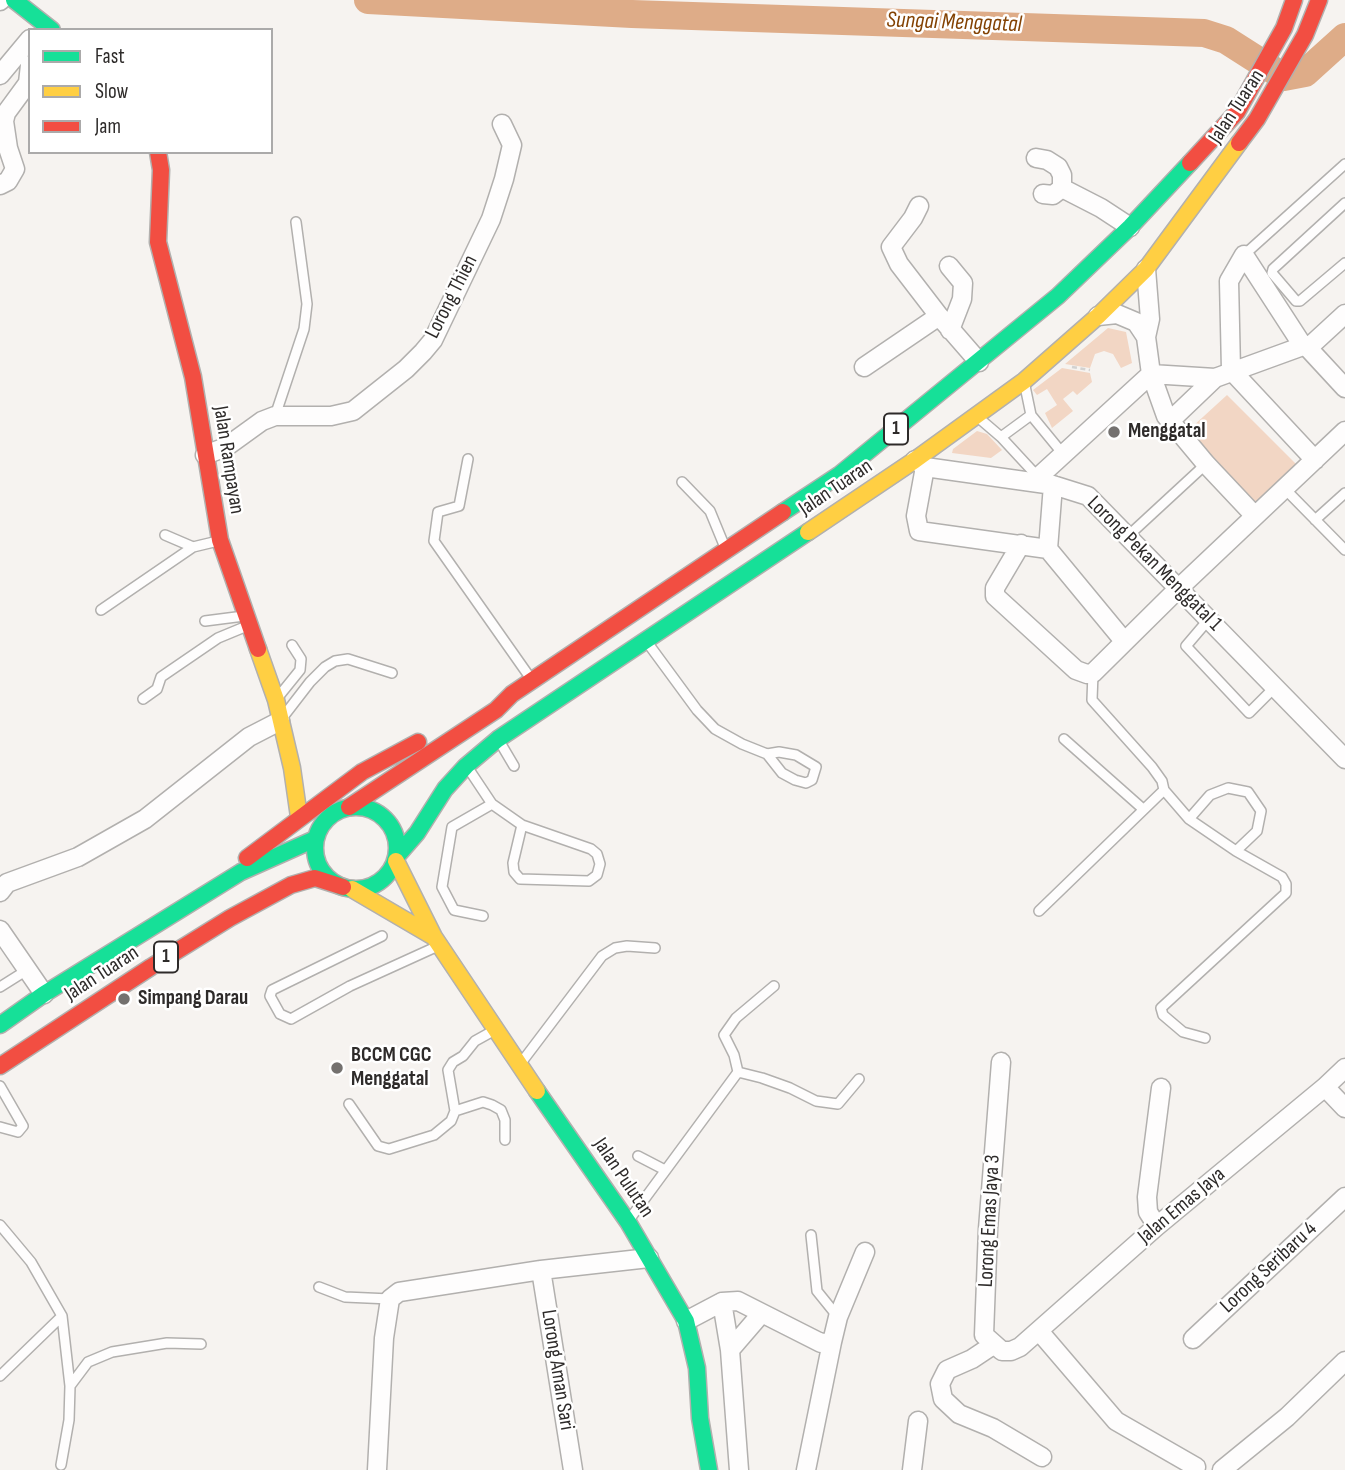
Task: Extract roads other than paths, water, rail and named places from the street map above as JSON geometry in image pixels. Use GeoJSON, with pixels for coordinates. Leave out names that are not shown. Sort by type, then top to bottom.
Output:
{"type":"FeatureCollection","features":[{"type":"Feature","properties":{"kind":"main road"},"geometry":{"type":"LineString","coordinates":[[14,0],[42,26]]}},
{"type":"Feature","properties":{"kind":"main road","name":"Jalan Tuaran"},"geometry":{"type":"LineString","coordinates":[[349,807],[496,710],[512,694],[839,475],[1058,296],[1130,227],[1237,112],[1284,28],[1294,0]]}},
{"type":"Feature","properties":{"kind":"main road","name":"Jalan Tuaran"},"geometry":{"type":"LineString","coordinates":[[396,859],[446,789],[466,766],[498,739],[808,533],[920,463],[976,416],[1024,381],[1098,316],[1146,269],[1257,119],[1305,35],[1319,0]]}},
{"type":"Feature","properties":{"kind":"main road","name":"Jalan Rampayan"},"geometry":{"type":"LineString","coordinates":[[158,154],[161,170],[158,242],[193,377],[220,540],[276,700],[292,768],[299,817]]}},
{"type":"Feature","properties":{"kind":"main road"},"geometry":{"type":"LineString","coordinates":[[1034,352],[1053,337],[1098,316]]}},
{"type":"Feature","properties":{"kind":"main road"},"geometry":{"type":"LineString","coordinates":[[839,475],[866,472],[876,464]]}},
{"type":"Feature","properties":{"kind":"main road"},"geometry":{"type":"LineString","coordinates":[[532,681],[552,682],[811,509],[818,509],[821,519],[808,533]]}},
{"type":"Feature","properties":{"kind":"main road"},"geometry":{"type":"LineString","coordinates":[[218,887],[237,866],[299,817],[322,788],[374,765],[512,694]]}},
{"type":"Feature","properties":{"kind":"main road"},"geometry":{"type":"LineString","coordinates":[[292,768],[322,788]]}},
{"type":"Feature","properties":{"kind":"main road"},"geometry":{"type":"LineString","coordinates":[[349,807],[369,808],[386,819],[396,837],[396,859]]}},
{"type":"Feature","properties":{"kind":"main road","name":"1"},"geometry":{"type":"LineString","coordinates":[[315,839],[328,816],[349,807]]}},
{"type":"Feature","properties":{"kind":"main road"},"geometry":{"type":"LineString","coordinates":[[315,839],[314,854],[319,868],[329,880],[348,888]]}},
{"type":"Feature","properties":{"kind":"main road","name":"Jalan Tuaran"},"geometry":{"type":"LineString","coordinates":[[0,1025],[37,990],[241,872],[315,839]]}},
{"type":"Feature","properties":{"kind":"main road","name":"1"},"geometry":{"type":"LineString","coordinates":[[348,888],[362,889],[379,882],[392,869],[396,859]]}},
{"type":"Feature","properties":{"kind":"main road","name":"Jalan Pulutan"},"geometry":{"type":"LineString","coordinates":[[396,859],[437,941],[628,1222],[686,1321],[696,1368],[700,1418],[709,1470]]}},
{"type":"Feature","properties":{"kind":"main road","name":"Jalan Tuaran"},"geometry":{"type":"LineString","coordinates":[[0,1066],[162,960],[230,918],[291,886],[315,878],[348,888]]}},
{"type":"Feature","properties":{"kind":"main road","name":"Jalan Pulutan"},"geometry":{"type":"LineString","coordinates":[[348,888],[437,941]]}},
{"type":"Feature","properties":{"kind":"street"},"geometry":{"type":"LineString","coordinates":[[0,75],[28,41]]}},
{"type":"Feature","properties":{"kind":"street"},"geometry":{"type":"LineString","coordinates":[[0,185],[8,181],[15,169],[8,148],[4,121],[28,83]]}},
{"type":"Feature","properties":{"kind":"street","name":"Lorong Thien"},"geometry":{"type":"LineString","coordinates":[[205,456],[226,447],[262,421],[275,416],[331,416],[353,411],[406,369],[433,340],[491,219],[504,179],[512,145],[502,124]]}},
{"type":"Feature","properties":{"kind":"street"},"geometry":{"type":"LineString","coordinates":[[1036,158],[1047,159],[1058,167],[1062,175],[1062,188]]}},
{"type":"Feature","properties":{"kind":"street"},"geometry":{"type":"LineString","coordinates":[[1062,188],[1130,227]]}},
{"type":"Feature","properties":{"kind":"street"},"geometry":{"type":"LineString","coordinates":[[1043,194],[1053,195],[1062,188]]}},
{"type":"Feature","properties":{"kind":"street"},"geometry":{"type":"LineString","coordinates":[[919,206],[891,247],[899,264],[944,323],[979,362]]}},
{"type":"Feature","properties":{"kind":"street"},"geometry":{"type":"LineString","coordinates":[[1170,421],[1223,374],[1229,282],[1244,255],[1278,292],[1306,347],[1345,388]]}},
{"type":"Feature","properties":{"kind":"street"},"geometry":{"type":"LineString","coordinates":[[864,367],[944,323],[962,299],[963,283],[949,266]]}},
{"type":"Feature","properties":{"kind":"street"},"geometry":{"type":"LineString","coordinates":[[1146,269],[1150,319],[1146,337],[1151,374],[1166,416],[1255,516]]}},
{"type":"Feature","properties":{"kind":"street"},"geometry":{"type":"LineString","coordinates":[[1098,316],[1117,314],[1136,323],[1146,337]]}},
{"type":"Feature","properties":{"kind":"street"},"geometry":{"type":"LineString","coordinates":[[1124,641],[1048,549],[1041,482],[1063,454],[1151,374],[1223,374],[1306,347],[1345,314]]}},
{"type":"Feature","properties":{"kind":"street"},"geometry":{"type":"LineString","coordinates":[[1223,374],[1315,460]]}},
{"type":"Feature","properties":{"kind":"street"},"geometry":{"type":"LineString","coordinates":[[1021,544],[995,588],[995,596],[1076,670],[1093,673],[1345,431]]}},
{"type":"Feature","properties":{"kind":"street"},"geometry":{"type":"LineString","coordinates":[[920,463],[916,516],[919,531],[1048,549]]}},
{"type":"Feature","properties":{"kind":"street","name":"Lorong Pekan Menggatal 1"},"geometry":{"type":"LineString","coordinates":[[920,463],[1041,482],[1088,496],[1345,759]]}},
{"type":"Feature","properties":{"kind":"street"},"geometry":{"type":"LineString","coordinates":[[0,892],[7,883],[78,857],[145,819],[249,737],[280,721]]}},
{"type":"Feature","properties":{"kind":"street"},"geometry":{"type":"LineString","coordinates":[[0,930],[37,990]]}},
{"type":"Feature","properties":{"kind":"street","name":"Lorong Emas Jaya 3"},"geometry":{"type":"LineString","coordinates":[[993,1345],[984,1335],[988,1229],[1000,1062]]}},
{"type":"Feature","properties":{"kind":"street","name":"Jalan Emas Jaya"},"geometry":{"type":"LineString","coordinates":[[993,1345],[1002,1351],[1020,1347],[1157,1226],[1345,1068]]}},
{"type":"Feature","properties":{"kind":"street"},"geometry":{"type":"LineString","coordinates":[[1325,1087],[1345,1108]]}},
{"type":"Feature","properties":{"kind":"street"},"geometry":{"type":"LineString","coordinates":[[1157,1226],[1148,1212],[1147,1197],[1161,1088]]}},
{"type":"Feature","properties":{"kind":"street","name":"Lorong Seribaru 4"},"geometry":{"type":"LineString","coordinates":[[1193,1339],[1345,1197]]}},
{"type":"Feature","properties":{"kind":"street"},"geometry":{"type":"LineString","coordinates":[[806,1470],[838,1317],[865,1252]]}},
{"type":"Feature","properties":{"kind":"street"},"geometry":{"type":"LineString","coordinates":[[377,1470],[384,1338],[390,1299],[399,1292],[541,1270],[649,1258]]}},
{"type":"Feature","properties":{"kind":"street","name":"Lorong Aman Sari"},"geometry":{"type":"LineString","coordinates":[[541,1270],[572,1470]]}},
{"type":"Feature","properties":{"kind":"street"},"geometry":{"type":"LineString","coordinates":[[686,1321],[722,1302],[737,1301],[821,1343],[832,1342]]}},
{"type":"Feature","properties":{"kind":"street"},"geometry":{"type":"LineString","coordinates":[[722,1302],[730,1350],[739,1470]]}},
{"type":"Feature","properties":{"kind":"street"},"geometry":{"type":"LineString","coordinates":[[730,1350],[761,1314]]}},
{"type":"Feature","properties":{"kind":"street"},"geometry":{"type":"LineString","coordinates":[[1039,1331],[1116,1422],[1196,1467]]}},
{"type":"Feature","properties":{"kind":"street"},"geometry":{"type":"LineString","coordinates":[[993,1345],[972,1359],[947,1370],[940,1384],[943,1399],[959,1414],[993,1428],[1042,1457]]}},
{"type":"Feature","properties":{"kind":"street"},"geometry":{"type":"LineString","coordinates":[[1222,1470],[1287,1417],[1345,1361]]}},
{"type":"Feature","properties":{"kind":"street"},"geometry":{"type":"LineString","coordinates":[[912,1470],[918,1421]]}},
{"type":"Feature","properties":{"kind":"lane"},"geometry":{"type":"LineString","coordinates":[[1244,255],[1345,164]]}},
{"type":"Feature","properties":{"kind":"lane"},"geometry":{"type":"LineString","coordinates":[[1345,204],[1272,270],[1278,292],[1302,300],[1345,263]]}},
{"type":"Feature","properties":{"kind":"lane"},"geometry":{"type":"LineString","coordinates":[[275,416],[304,329],[307,304],[296,222]]}},
{"type":"Feature","properties":{"kind":"lane"},"geometry":{"type":"LineString","coordinates":[[1024,381],[1031,415],[1063,454]]}},
{"type":"Feature","properties":{"kind":"lane"},"geometry":{"type":"LineString","coordinates":[[1001,437],[1031,415]]}},
{"type":"Feature","properties":{"kind":"lane"},"geometry":{"type":"LineString","coordinates":[[976,416],[1001,437],[1041,482]]}},
{"type":"Feature","properties":{"kind":"lane"},"geometry":{"type":"LineString","coordinates":[[468,458],[459,506],[438,512],[434,541],[532,681]]}},
{"type":"Feature","properties":{"kind":"lane"},"geometry":{"type":"LineString","coordinates":[[1128,536],[1206,464]]}},
{"type":"Feature","properties":{"kind":"lane"},"geometry":{"type":"LineString","coordinates":[[682,482],[710,512],[726,550]]}},
{"type":"Feature","properties":{"kind":"lane"},"geometry":{"type":"LineString","coordinates":[[1284,488],[1345,550]]}},
{"type":"Feature","properties":{"kind":"lane"},"geometry":{"type":"LineString","coordinates":[[1315,520],[1345,493]]}},
{"type":"Feature","properties":{"kind":"lane"},"geometry":{"type":"LineString","coordinates":[[165,535],[193,547]]}},
{"type":"Feature","properties":{"kind":"lane"},"geometry":{"type":"LineString","coordinates":[[101,610],[193,547],[220,540]]}},
{"type":"Feature","properties":{"kind":"lane"},"geometry":{"type":"LineString","coordinates":[[1209,619],[1186,646],[1250,713],[1276,686]]}},
{"type":"Feature","properties":{"kind":"lane"},"geometry":{"type":"LineString","coordinates":[[205,621],[247,621]]}},
{"type":"Feature","properties":{"kind":"lane"},"geometry":{"type":"LineString","coordinates":[[144,699],[157,689],[161,677],[247,621]]}},
{"type":"Feature","properties":{"kind":"lane"},"geometry":{"type":"LineString","coordinates":[[646,641],[689,700],[715,729],[767,754],[782,773],[795,780],[806,783],[812,780],[816,767],[809,762],[796,755],[779,752],[767,754]]}},
{"type":"Feature","properties":{"kind":"lane"},"geometry":{"type":"LineString","coordinates":[[276,700],[300,670],[301,659],[292,645]]}},
{"type":"Feature","properties":{"kind":"lane"},"geometry":{"type":"LineString","coordinates":[[280,721],[310,682],[335,661],[348,659],[392,673]]}},
{"type":"Feature","properties":{"kind":"lane"},"geometry":{"type":"LineString","coordinates":[[1093,673],[1092,700],[1152,767],[1162,781],[1164,790],[1189,820],[1282,877],[1286,884],[1286,893],[1161,1008],[1163,1015],[1183,1032],[1205,1038]]}},
{"type":"Feature","properties":{"kind":"lane"},"geometry":{"type":"LineString","coordinates":[[498,739],[514,766]]}},
{"type":"Feature","properties":{"kind":"lane"},"geometry":{"type":"LineString","coordinates":[[1064,739],[1143,809]]}},
{"type":"Feature","properties":{"kind":"lane"},"geometry":{"type":"LineString","coordinates":[[466,766],[492,804],[522,825],[591,849],[600,858],[597,875],[589,881],[520,879],[514,872],[513,863],[522,825]]}},
{"type":"Feature","properties":{"kind":"lane"},"geometry":{"type":"LineString","coordinates":[[1189,820],[1210,796],[1228,788],[1248,792],[1261,811],[1257,831],[1236,851]]}},
{"type":"Feature","properties":{"kind":"lane"},"geometry":{"type":"LineString","coordinates":[[1039,911],[1164,790]]}},
{"type":"Feature","properties":{"kind":"lane"},"geometry":{"type":"LineString","coordinates":[[483,916],[454,910],[442,887],[452,827],[492,804]]}},
{"type":"Feature","properties":{"kind":"lane"},"geometry":{"type":"LineString","coordinates":[[382,936],[272,990],[270,996],[279,1014],[291,1018],[437,941]]}},
{"type":"Feature","properties":{"kind":"lane"},"geometry":{"type":"LineString","coordinates":[[520,1064],[601,956],[615,948],[627,946],[656,948]]}},
{"type":"Feature","properties":{"kind":"lane"},"geometry":{"type":"LineString","coordinates":[[0,987],[27,970]]}},
{"type":"Feature","properties":{"kind":"lane"},"geometry":{"type":"LineString","coordinates":[[628,1222],[738,1072],[734,1055],[724,1035],[736,1018],[774,986]]}},
{"type":"Feature","properties":{"kind":"lane"},"geometry":{"type":"LineString","coordinates":[[349,1104],[378,1146],[389,1149],[434,1135],[451,1121],[454,1111],[448,1070],[475,1041],[495,1030]]}},
{"type":"Feature","properties":{"kind":"lane"},"geometry":{"type":"LineString","coordinates":[[738,1072],[790,1088],[816,1101],[838,1104],[859,1079]]}},
{"type":"Feature","properties":{"kind":"lane"},"geometry":{"type":"LineString","coordinates":[[0,1086],[23,1126],[18,1132],[0,1127]]}},
{"type":"Feature","properties":{"kind":"lane"},"geometry":{"type":"LineString","coordinates":[[454,1111],[483,1102],[492,1105],[500,1110],[505,1120],[505,1140]]}},
{"type":"Feature","properties":{"kind":"lane"},"geometry":{"type":"LineString","coordinates":[[638,1156],[665,1170]]}},
{"type":"Feature","properties":{"kind":"lane"},"geometry":{"type":"LineString","coordinates":[[0,1225],[31,1262],[62,1316],[71,1386],[69,1420],[61,1465]]}},
{"type":"Feature","properties":{"kind":"lane"},"geometry":{"type":"LineString","coordinates":[[811,1235],[817,1291],[838,1317]]}},
{"type":"Feature","properties":{"kind":"lane"},"geometry":{"type":"LineString","coordinates":[[319,1287],[345,1297],[390,1299]]}},
{"type":"Feature","properties":{"kind":"lane"},"geometry":{"type":"LineString","coordinates":[[0,1376],[62,1316]]}},
{"type":"Feature","properties":{"kind":"lane"},"geometry":{"type":"LineString","coordinates":[[71,1386],[88,1362],[111,1352],[167,1343],[201,1344]]}},
{"type":"Feature","properties":{"kind":"waterway","name":"Sungai Menggatal"},"geometry":{"type":"LineString","coordinates":[[368,0],[632,14],[1204,33],[1226,40],[1284,77],[1305,73],[1345,37]]}},
{"type":"Feature","properties":{"kind":"place","name":"Menggatal"},"geometry":{"type":"Point","coordinates":[1114,432]}},
{"type":"Feature","properties":{"kind":"place","name":"Simpang Darau"},"geometry":{"type":"Point","coordinates":[124,999]}},
{"type":"Feature","properties":{"kind":"place","name":"BCCM CGC Menggatal"},"geometry":{"type":"Point","coordinates":[337,1068]}}]}
